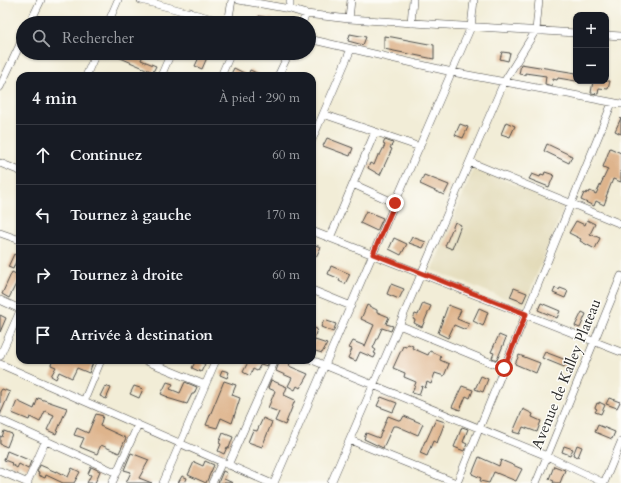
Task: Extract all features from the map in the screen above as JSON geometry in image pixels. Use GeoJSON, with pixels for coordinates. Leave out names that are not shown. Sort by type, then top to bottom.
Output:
{"type":"FeatureCollection","features":[{"type":"Feature","properties":{"kind":"street"},"geometry":{"type":"LineString","coordinates":[[33,16],[41,0]]}},
{"type":"Feature","properties":{"kind":"street"},"geometry":{"type":"LineString","coordinates":[[111,16],[118,0]]}},
{"type":"Feature","properties":{"kind":"street"},"geometry":{"type":"LineString","coordinates":[[141,0],[204,16]]}},
{"type":"Feature","properties":{"kind":"street"},"geometry":{"type":"LineString","coordinates":[[229,16],[232,0]]}},
{"type":"Feature","properties":{"kind":"street"},"geometry":{"type":"LineString","coordinates":[[240,0],[290,9],[306,14],[349,19],[573,33]]}},
{"type":"Feature","properties":{"kind":"street"},"geometry":{"type":"LineString","coordinates":[[290,0],[290,9]]}},
{"type":"Feature","properties":{"kind":"street"},"geometry":{"type":"LineString","coordinates":[[349,19],[351,0]]}},
{"type":"Feature","properties":{"kind":"street"},"geometry":{"type":"LineString","coordinates":[[411,23],[413,0]]}},
{"type":"Feature","properties":{"kind":"street"},"geometry":{"type":"LineString","coordinates":[[274,483],[471,27],[474,0]]}},
{"type":"Feature","properties":{"kind":"street"},"geometry":{"type":"LineString","coordinates":[[331,483],[504,82],[536,30],[539,0]]}},
{"type":"Feature","properties":{"kind":"street"},"geometry":{"type":"LineString","coordinates":[[188,16],[190,12]]}},
{"type":"Feature","properties":{"kind":"street"},"geometry":{"type":"LineString","coordinates":[[609,35],[621,36]]}},
{"type":"Feature","properties":{"kind":"street"},"geometry":{"type":"LineString","coordinates":[[316,41],[452,72],[621,104]]}},
{"type":"Feature","properties":{"kind":"street"},"geometry":{"type":"LineString","coordinates":[[316,131],[351,49]]}},
{"type":"Feature","properties":{"kind":"street"},"geometry":{"type":"LineString","coordinates":[[0,87],[16,53]]}},
{"type":"Feature","properties":{"kind":"street"},"geometry":{"type":"LineString","coordinates":[[88,72],[93,60]]}},
{"type":"Feature","properties":{"kind":"street"},"geometry":{"type":"LineString","coordinates":[[163,72],[168,60]]}},
{"type":"Feature","properties":{"kind":"street"},"geometry":{"type":"LineString","coordinates":[[223,72],[228,60]]}},
{"type":"Feature","properties":{"kind":"street"},"geometry":{"type":"LineString","coordinates":[[280,72],[286,60]]}},
{"type":"Feature","properties":{"kind":"street"},"geometry":{"type":"LineString","coordinates":[[350,440],[456,483],[480,428],[612,103]]}},
{"type":"Feature","properties":{"kind":"street"},"geometry":{"type":"LineString","coordinates":[[323,114],[420,147]]}},
{"type":"Feature","properties":{"kind":"street"},"geometry":{"type":"LineString","coordinates":[[330,238],[354,184],[374,132]]}},
{"type":"Feature","properties":{"kind":"street"},"geometry":{"type":"LineString","coordinates":[[0,162],[16,169]]}},
{"type":"Feature","properties":{"kind":"street"},"geometry":{"type":"LineString","coordinates":[[470,162],[621,224]]}},
{"type":"Feature","properties":{"kind":"street"},"geometry":{"type":"LineString","coordinates":[[354,184],[395,203]]}},
{"type":"Feature","properties":{"kind":"street"},"geometry":{"type":"LineString","coordinates":[[0,233],[16,239]]}},
{"type":"Feature","properties":{"kind":"street"},"geometry":{"type":"LineString","coordinates":[[316,233],[621,352]]}},
{"type":"Feature","properties":{"kind":"street","name":"Avenue de Kalley Plateau"},"geometry":{"type":"LineString","coordinates":[[536,483],[621,276]]}},
{"type":"Feature","properties":{"kind":"street"},"geometry":{"type":"LineString","coordinates":[[316,292],[351,306]]}},
{"type":"Feature","properties":{"kind":"street"},"geometry":{"type":"LineString","coordinates":[[0,300],[16,308]]}},
{"type":"Feature","properties":{"kind":"street"},"geometry":{"type":"LineString","coordinates":[[0,356],[16,319]]}},
{"type":"Feature","properties":{"kind":"street"},"geometry":{"type":"LineString","coordinates":[[399,325],[504,368]]}},
{"type":"Feature","properties":{"kind":"street"},"geometry":{"type":"LineString","coordinates":[[316,362],[547,456],[604,483],[621,442]]}},
{"type":"Feature","properties":{"kind":"street"},"geometry":{"type":"LineString","coordinates":[[0,364],[270,483]]}},
{"type":"Feature","properties":{"kind":"street"},"geometry":{"type":"LineString","coordinates":[[84,401],[99,364]]}},
{"type":"Feature","properties":{"kind":"street"},"geometry":{"type":"LineString","coordinates":[[154,364],[205,385]]}},
{"type":"Feature","properties":{"kind":"street"},"geometry":{"type":"LineString","coordinates":[[163,483],[214,364]]}},
{"type":"Feature","properties":{"kind":"street"},"geometry":{"type":"LineString","coordinates":[[212,483],[225,463],[273,364]]}},
{"type":"Feature","properties":{"kind":"street"},"geometry":{"type":"LineString","coordinates":[[0,420],[117,473]]}},
{"type":"Feature","properties":{"kind":"street"},"geometry":{"type":"LineString","coordinates":[[112,483],[138,425]]}},
{"type":"Feature","properties":{"kind":"street"},"geometry":{"type":"LineString","coordinates":[[0,471],[27,483],[46,440]]}},
{"type":"Feature","properties":{"kind":"shaded area"},"geometry":{"type":"Polygon","coordinates":[[[474,168],[565,205],[524,306],[432,270],[474,168]]]}},
{"type":"Feature","properties":{"kind":"building"},"geometry":{"type":"Polygon","coordinates":[[[350,34],[366,37],[363,45],[348,41],[350,34]]]}},
{"type":"Feature","properties":{"kind":"building"},"geometry":{"type":"Polygon","coordinates":[[[384,36],[434,45],[434,59],[384,49],[384,36]]]}},
{"type":"Feature","properties":{"kind":"building"},"geometry":{"type":"Polygon","coordinates":[[[502,52],[510,53],[508,61],[500,59],[502,52]]]}},
{"type":"Feature","properties":{"kind":"building"},"geometry":{"type":"Polygon","coordinates":[[[125,60],[141,60],[156,66],[153,72],[125,60]]]}},
{"type":"Feature","properties":{"kind":"building"},"geometry":{"type":"Polygon","coordinates":[[[198,60],[206,60],[202,69],[195,66],[198,60]]]}},
{"type":"Feature","properties":{"kind":"building"},"geometry":{"type":"Polygon","coordinates":[[[521,64],[573,73],[573,80],[558,78],[557,80],[553,79],[552,86],[545,84],[546,76],[525,73],[525,75],[519,74],[521,64]]]}},
{"type":"Feature","properties":{"kind":"building"},"geometry":{"type":"Polygon","coordinates":[[[234,68],[242,72],[232,72],[234,68]]]}},
{"type":"Feature","properties":{"kind":"building"},"geometry":{"type":"Polygon","coordinates":[[[610,81],[608,89],[599,88],[598,94],[591,93],[592,84],[609,84],[610,81]]]}},
{"type":"Feature","properties":{"kind":"building"},"geometry":{"type":"Polygon","coordinates":[[[621,118],[621,134],[615,131],[621,118]]]}},
{"type":"Feature","properties":{"kind":"building"},"geometry":{"type":"Polygon","coordinates":[[[506,122],[515,126],[510,137],[501,134],[506,122]]]}},
{"type":"Feature","properties":{"kind":"building"},"geometry":{"type":"Polygon","coordinates":[[[460,124],[468,127],[463,138],[455,135],[460,124]]]}},
{"type":"Feature","properties":{"kind":"building"},"geometry":{"type":"Polygon","coordinates":[[[327,138],[353,148],[350,156],[323,146],[327,138]]]}},
{"type":"Feature","properties":{"kind":"building"},"geometry":{"type":"Polygon","coordinates":[[[385,140],[393,143],[390,148],[392,149],[380,175],[368,168],[370,163],[374,165],[378,155],[380,155],[385,145],[383,144],[385,140]]]}},
{"type":"Feature","properties":{"kind":"building"},"geometry":{"type":"Polygon","coordinates":[[[547,144],[572,156],[569,163],[544,151],[547,144]]]}},
{"type":"Feature","properties":{"kind":"building"},"geometry":{"type":"Polygon","coordinates":[[[610,148],[621,153],[621,182],[613,179],[604,205],[596,201],[594,206],[581,200],[584,193],[589,193],[590,191],[596,194],[608,169],[603,167],[610,148]]]}},
{"type":"Feature","properties":{"kind":"building"},"geometry":{"type":"Polygon","coordinates":[[[545,172],[554,175],[549,187],[529,179],[532,174],[540,177],[541,174],[544,175],[545,172]]]}},
{"type":"Feature","properties":{"kind":"building"},"geometry":{"type":"Polygon","coordinates":[[[424,175],[449,185],[444,195],[420,184],[424,175]]]}},
{"type":"Feature","properties":{"kind":"building"},"geometry":{"type":"Polygon","coordinates":[[[366,211],[383,218],[377,231],[360,223],[366,211]]]}},
{"type":"Feature","properties":{"kind":"building"},"geometry":{"type":"Polygon","coordinates":[[[587,220],[595,224],[590,234],[600,238],[595,249],[569,233],[576,221],[585,225],[587,220]]]}},
{"type":"Feature","properties":{"kind":"building"},"geometry":{"type":"Polygon","coordinates":[[[455,222],[461,225],[452,249],[445,246],[455,222]]]}},
{"type":"Feature","properties":{"kind":"building"},"geometry":{"type":"Polygon","coordinates":[[[412,237],[426,242],[423,248],[409,243],[412,237]]]}},
{"type":"Feature","properties":{"kind":"building"},"geometry":{"type":"Polygon","coordinates":[[[394,238],[407,244],[401,255],[389,249],[394,238]]]}},
{"type":"Feature","properties":{"kind":"building"},"geometry":{"type":"Polygon","coordinates":[[[316,245],[321,247],[316,257],[316,245]]]}},
{"type":"Feature","properties":{"kind":"building"},"geometry":{"type":"Polygon","coordinates":[[[14,254],[16,255],[16,261],[13,269],[8,267],[14,254]]]}},
{"type":"Feature","properties":{"kind":"building"},"geometry":{"type":"Polygon","coordinates":[[[331,266],[350,274],[345,284],[339,281],[340,279],[328,274],[331,266]]]}},
{"type":"Feature","properties":{"kind":"building"},"geometry":{"type":"Polygon","coordinates":[[[12,272],[16,274],[16,284],[9,298],[2,294],[12,272]]]}},
{"type":"Feature","properties":{"kind":"building"},"geometry":{"type":"Polygon","coordinates":[[[391,284],[404,289],[399,299],[387,294],[391,284]]]}},
{"type":"Feature","properties":{"kind":"building"},"geometry":{"type":"Polygon","coordinates":[[[514,288],[527,293],[523,302],[510,297],[514,288]]]}},
{"type":"Feature","properties":{"kind":"building"},"geometry":{"type":"Polygon","coordinates":[[[555,288],[568,291],[565,298],[553,293],[555,288]]]}},
{"type":"Feature","properties":{"kind":"building"},"geometry":{"type":"Polygon","coordinates":[[[423,303],[431,306],[422,327],[414,323],[415,320],[413,319],[415,314],[418,315],[423,303]]]}},
{"type":"Feature","properties":{"kind":"building"},"geometry":{"type":"Polygon","coordinates":[[[541,303],[560,311],[557,318],[538,310],[541,303]]]}},
{"type":"Feature","properties":{"kind":"building"},"geometry":{"type":"Polygon","coordinates":[[[367,305],[377,310],[377,312],[389,317],[386,324],[393,326],[391,331],[382,328],[373,348],[376,350],[374,353],[376,354],[374,358],[360,352],[356,361],[348,358],[352,349],[349,348],[353,341],[365,346],[374,325],[361,319],[367,305]]]}},
{"type":"Feature","properties":{"kind":"building"},"geometry":{"type":"Polygon","coordinates":[[[448,305],[461,310],[457,319],[469,324],[466,330],[454,325],[448,338],[438,333],[448,305]]]}},
{"type":"Feature","properties":{"kind":"building"},"geometry":{"type":"Polygon","coordinates":[[[479,308],[488,312],[483,326],[473,321],[479,308]]]}},
{"type":"Feature","properties":{"kind":"building"},"geometry":{"type":"Polygon","coordinates":[[[582,312],[586,314],[580,328],[575,326],[582,312]]]}},
{"type":"Feature","properties":{"kind":"building"},"geometry":{"type":"Polygon","coordinates":[[[0,315],[6,318],[0,332],[0,315]]]}},
{"type":"Feature","properties":{"kind":"building"},"geometry":{"type":"Polygon","coordinates":[[[324,320],[336,324],[333,332],[321,327],[324,320]]]}},
{"type":"Feature","properties":{"kind":"building"},"geometry":{"type":"Polygon","coordinates":[[[499,335],[506,338],[497,360],[492,358],[494,353],[491,352],[499,335]]]}},
{"type":"Feature","properties":{"kind":"building"},"geometry":{"type":"Polygon","coordinates":[[[316,340],[327,344],[322,353],[316,351],[316,340]]]}},
{"type":"Feature","properties":{"kind":"building"},"geometry":{"type":"Polygon","coordinates":[[[408,344],[413,346],[412,348],[428,355],[430,351],[441,356],[440,360],[449,364],[444,376],[435,373],[431,384],[427,382],[425,388],[422,386],[419,395],[412,393],[416,382],[404,377],[405,373],[393,368],[403,346],[406,347],[408,344]]]}},
{"type":"Feature","properties":{"kind":"building"},"geometry":{"type":"Polygon","coordinates":[[[545,352],[566,360],[564,367],[542,358],[545,352]]]}},
{"type":"Feature","properties":{"kind":"building"},"geometry":{"type":"Polygon","coordinates":[[[519,355],[540,363],[536,373],[515,364],[519,355]]]}},
{"type":"Feature","properties":{"kind":"building"},"geometry":{"type":"Polygon","coordinates":[[[92,364],[89,373],[77,368],[72,378],[59,372],[56,379],[51,376],[56,367],[51,365],[92,364]]]}},
{"type":"Feature","properties":{"kind":"building"},"geometry":{"type":"Polygon","coordinates":[[[194,364],[205,364],[201,372],[192,368],[194,364]]]}},
{"type":"Feature","properties":{"kind":"building"},"geometry":{"type":"Polygon","coordinates":[[[247,364],[261,364],[257,371],[253,369],[250,376],[243,372],[247,364]]]}},
{"type":"Feature","properties":{"kind":"building"},"geometry":{"type":"Polygon","coordinates":[[[279,364],[290,364],[289,366],[308,374],[300,388],[297,386],[295,390],[288,386],[292,378],[276,371],[279,364]]]}},
{"type":"Feature","properties":{"kind":"building"},"geometry":{"type":"Polygon","coordinates":[[[222,370],[229,372],[227,378],[220,375],[222,370]]]}},
{"type":"Feature","properties":{"kind":"building"},"geometry":{"type":"Polygon","coordinates":[[[481,376],[488,379],[483,392],[475,389],[481,376]]]}},
{"type":"Feature","properties":{"kind":"building"},"geometry":{"type":"Polygon","coordinates":[[[271,380],[287,387],[284,395],[295,400],[285,425],[275,421],[279,412],[268,408],[275,391],[268,388],[271,380]]]}},
{"type":"Feature","properties":{"kind":"building"},"geometry":{"type":"Polygon","coordinates":[[[224,381],[236,385],[232,395],[240,398],[232,423],[221,418],[217,428],[206,425],[224,381]]]}},
{"type":"Feature","properties":{"kind":"building"},"geometry":{"type":"Polygon","coordinates":[[[167,382],[173,384],[170,389],[180,393],[185,382],[197,387],[187,404],[167,398],[168,397],[161,394],[167,382]]]}},
{"type":"Feature","properties":{"kind":"building"},"geometry":{"type":"Polygon","coordinates":[[[105,386],[111,388],[106,399],[100,396],[105,386]]]}},
{"type":"Feature","properties":{"kind":"building"},"geometry":{"type":"Polygon","coordinates":[[[134,386],[143,389],[139,398],[130,394],[134,386]]]}},
{"type":"Feature","properties":{"kind":"building"},"geometry":{"type":"Polygon","coordinates":[[[462,386],[473,390],[470,398],[466,396],[460,410],[452,407],[462,386]]]}},
{"type":"Feature","properties":{"kind":"building"},"geometry":{"type":"Polygon","coordinates":[[[2,389],[10,392],[0,415],[0,392],[2,389]]]}},
{"type":"Feature","properties":{"kind":"building"},"geometry":{"type":"Polygon","coordinates":[[[381,397],[397,403],[393,412],[377,406],[381,397]]]}},
{"type":"Feature","properties":{"kind":"building"},"geometry":{"type":"Polygon","coordinates":[[[38,398],[67,408],[56,434],[47,430],[54,415],[45,411],[40,422],[30,417],[29,420],[12,413],[17,401],[34,409],[38,398]]]}},
{"type":"Feature","properties":{"kind":"building"},"geometry":{"type":"Polygon","coordinates":[[[609,398],[620,402],[617,408],[606,404],[609,398]]]}},
{"type":"Feature","properties":{"kind":"building"},"geometry":{"type":"Polygon","coordinates":[[[599,402],[605,405],[601,414],[595,412],[597,409],[595,408],[597,403],[599,404],[599,402]]]}},
{"type":"Feature","properties":{"kind":"building"},"geometry":{"type":"Polygon","coordinates":[[[523,409],[533,414],[532,417],[541,421],[537,432],[523,427],[520,434],[513,432],[523,409]]]}},
{"type":"Feature","properties":{"kind":"building"},"geometry":{"type":"Polygon","coordinates":[[[96,414],[103,416],[100,426],[126,438],[119,453],[101,445],[97,454],[80,447],[84,438],[74,435],[77,428],[88,433],[96,414]]]}},
{"type":"Feature","properties":{"kind":"building"},"geometry":{"type":"Polygon","coordinates":[[[388,416],[401,421],[404,416],[423,424],[418,435],[397,426],[393,426],[383,448],[364,439],[366,433],[379,438],[388,416]]]}},
{"type":"Feature","properties":{"kind":"building"},"geometry":{"type":"Polygon","coordinates":[[[263,418],[272,422],[262,447],[248,442],[253,430],[257,431],[263,418]]]}},
{"type":"Feature","properties":{"kind":"building"},"geometry":{"type":"Polygon","coordinates":[[[436,419],[445,422],[437,443],[433,441],[427,456],[420,453],[436,419]]]}},
{"type":"Feature","properties":{"kind":"building"},"geometry":{"type":"Polygon","coordinates":[[[598,425],[615,432],[612,439],[595,432],[598,425]]]}},
{"type":"Feature","properties":{"kind":"building"},"geometry":{"type":"Polygon","coordinates":[[[462,427],[468,429],[463,442],[467,444],[464,451],[454,447],[462,427]]]}},
{"type":"Feature","properties":{"kind":"building"},"geometry":{"type":"Polygon","coordinates":[[[4,431],[12,434],[7,447],[0,444],[0,436],[2,437],[4,431]]]}},
{"type":"Feature","properties":{"kind":"building"},"geometry":{"type":"Polygon","coordinates":[[[223,433],[233,437],[229,448],[227,447],[224,454],[218,451],[223,433]]]}},
{"type":"Feature","properties":{"kind":"building"},"geometry":{"type":"Polygon","coordinates":[[[577,445],[582,447],[578,457],[573,455],[577,445]]]}},
{"type":"Feature","properties":{"kind":"building"},"geometry":{"type":"Polygon","coordinates":[[[564,446],[573,449],[570,455],[562,452],[564,446]]]}},
{"type":"Feature","properties":{"kind":"building"},"geometry":{"type":"Polygon","coordinates":[[[7,451],[31,461],[28,469],[19,464],[17,468],[11,464],[12,463],[4,460],[7,451]]]}},
{"type":"Feature","properties":{"kind":"building"},"geometry":{"type":"Polygon","coordinates":[[[131,453],[149,460],[139,478],[152,483],[126,483],[131,472],[124,470],[131,453]]]}},
{"type":"Feature","properties":{"kind":"building"},"geometry":{"type":"Polygon","coordinates":[[[479,457],[499,466],[501,460],[522,469],[516,481],[494,472],[489,483],[480,481],[481,478],[472,474],[479,457]]]}},
{"type":"Feature","properties":{"kind":"building"},"geometry":{"type":"Polygon","coordinates":[[[205,461],[214,465],[206,483],[188,475],[194,462],[203,466],[205,461]]]}},
{"type":"Feature","properties":{"kind":"building"},"geometry":{"type":"Polygon","coordinates":[[[40,465],[68,477],[72,468],[80,472],[74,483],[63,483],[46,475],[45,478],[38,475],[39,473],[37,472],[40,465]]]}},
{"type":"Feature","properties":{"kind":"building"},"geometry":{"type":"Polygon","coordinates":[[[554,466],[565,470],[560,483],[553,483],[554,481],[549,479],[554,466]]]}},
{"type":"Feature","properties":{"kind":"building"},"geometry":{"type":"Polygon","coordinates":[[[91,467],[100,471],[95,483],[87,483],[91,475],[88,474],[91,467]]]}},
{"type":"Feature","properties":{"kind":"building"},"geometry":{"type":"Polygon","coordinates":[[[223,471],[227,473],[224,479],[233,483],[218,483],[223,471]]]}},
{"type":"Feature","properties":{"kind":"building"},"geometry":{"type":"Polygon","coordinates":[[[182,476],[187,478],[185,483],[178,483],[182,476]]]}},
{"type":"Feature","properties":{"kind":"route"},"geometry":{"type":"LineString","coordinates":[[395,203],[373,254],[526,314],[504,368]]}}]}
